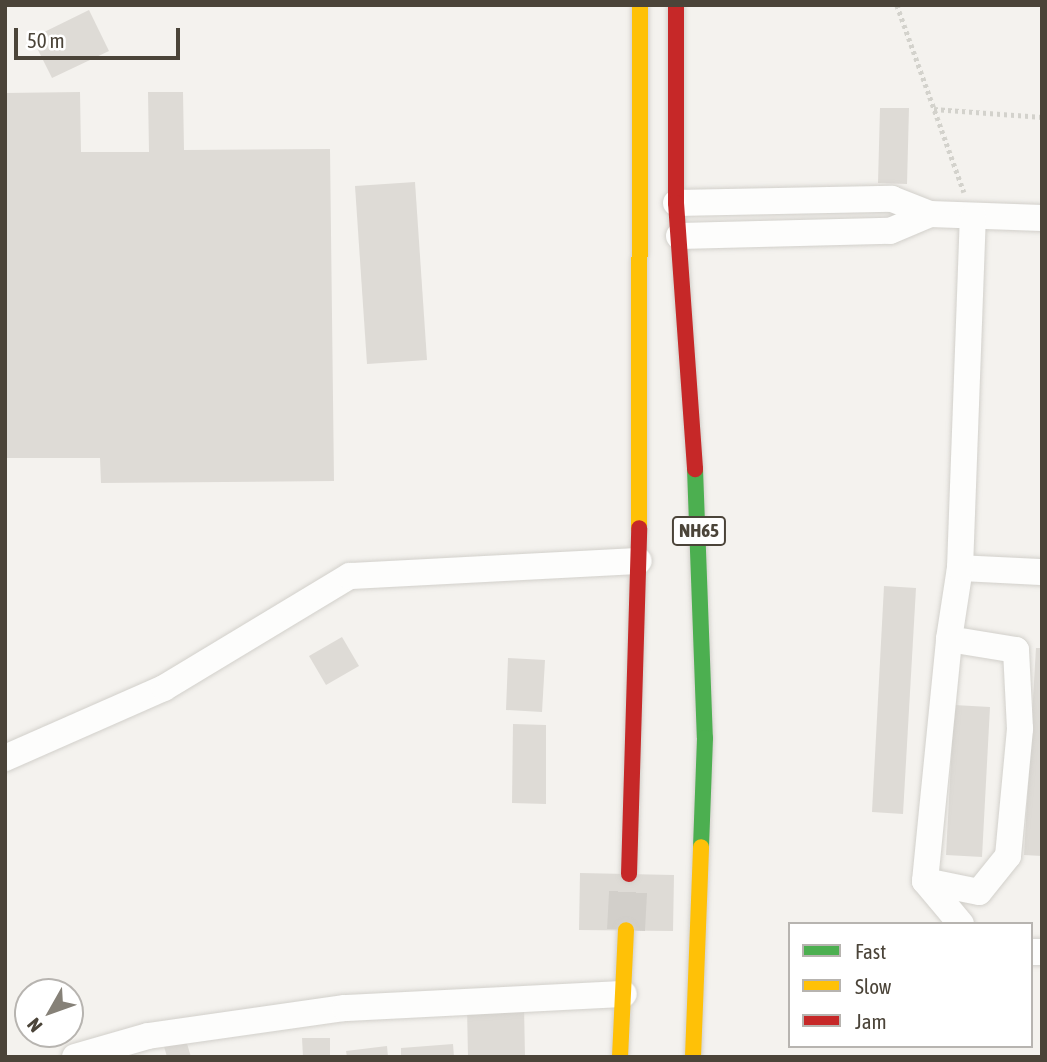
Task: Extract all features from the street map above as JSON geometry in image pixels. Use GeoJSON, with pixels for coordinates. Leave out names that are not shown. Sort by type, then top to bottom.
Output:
{"type":"FeatureCollection","features":[{"type":"Feature","properties":{"kind":"highway"},"geometry":{"type":"LineString","coordinates":[[629,874],[639,561],[640,5]]}},
{"type":"Feature","properties":{"kind":"highway","name":"NH65"},"geometry":{"type":"LineString","coordinates":[[676,5],[676,203],[695,454],[705,738],[693,1057]]}},
{"type":"Feature","properties":{"kind":"highway"},"geometry":{"type":"LineString","coordinates":[[620,1057],[626,930]]}},
{"type":"Feature","properties":{"kind":"street"},"geometry":{"type":"LineString","coordinates":[[676,203],[892,198],[930,214],[1042,218]]}},
{"type":"Feature","properties":{"kind":"street"},"geometry":{"type":"LineString","coordinates":[[679,236],[890,231],[930,214]]}},
{"type":"Feature","properties":{"kind":"street"},"geometry":{"type":"LineString","coordinates":[[959,922],[925,881],[948,639],[960,568],[973,216]]}},
{"type":"Feature","properties":{"kind":"street"},"geometry":{"type":"LineString","coordinates":[[5,758],[164,688],[350,576],[639,561]]}},
{"type":"Feature","properties":{"kind":"street"},"geometry":{"type":"LineString","coordinates":[[960,568],[1042,572]]}},
{"type":"Feature","properties":{"kind":"street"},"geometry":{"type":"LineString","coordinates":[[925,881],[979,892],[1008,856],[1018,755],[1016,650],[948,639]]}},
{"type":"Feature","properties":{"kind":"street"},"geometry":{"type":"LineString","coordinates":[[75,1057],[148,1035],[345,1007],[624,994]]}},
{"type":"Feature","properties":{"kind":"path"},"geometry":{"type":"LineString","coordinates":[[897,5],[973,216]]}},
{"type":"Feature","properties":{"kind":"path"},"geometry":{"type":"LineString","coordinates":[[934,109],[1042,117]]}},
{"type":"Feature","properties":{"kind":"building"},"geometry":{"type":"Polygon","coordinates":[[[89,10],[109,51],[52,78],[32,38],[89,10]]]}},
{"type":"Feature","properties":{"kind":"building"},"geometry":{"type":"Polygon","coordinates":[[[80,92],[81,152],[149,152],[148,92],[183,92],[184,150],[330,149],[334,481],[101,483],[100,458],[5,458],[5,93],[80,92]]]}},
{"type":"Feature","properties":{"kind":"building"},"geometry":{"type":"Polygon","coordinates":[[[880,108],[909,108],[907,184],[878,183],[880,108]]]}},
{"type":"Feature","properties":{"kind":"building"},"geometry":{"type":"Polygon","coordinates":[[[415,182],[427,360],[367,364],[355,186],[415,182]]]}},
{"type":"Feature","properties":{"kind":"building"},"geometry":{"type":"Polygon","coordinates":[[[884,586],[916,588],[903,814],[872,812],[884,586]]]}},
{"type":"Feature","properties":{"kind":"building"},"geometry":{"type":"Polygon","coordinates":[[[342,637],[359,666],[326,685],[309,656],[342,637]]]}},
{"type":"Feature","properties":{"kind":"building"},"geometry":{"type":"Polygon","coordinates":[[[1036,648],[1042,648],[1042,856],[1024,855],[1036,648]]]}},
{"type":"Feature","properties":{"kind":"building"},"geometry":{"type":"Polygon","coordinates":[[[508,658],[545,660],[542,712],[506,710],[508,658]]]}},
{"type":"Feature","properties":{"kind":"building"},"geometry":{"type":"Polygon","coordinates":[[[954,705],[990,707],[982,857],[946,855],[954,705]]]}},
{"type":"Feature","properties":{"kind":"building"},"geometry":{"type":"Polygon","coordinates":[[[513,724],[546,725],[546,804],[512,803],[513,724]]]}},
{"type":"Feature","properties":{"kind":"building"},"geometry":{"type":"Polygon","coordinates":[[[580,873],[674,875],[673,931],[579,930],[580,873]]]}},
{"type":"Feature","properties":{"kind":"building"},"geometry":{"type":"Polygon","coordinates":[[[524,1006],[525,1057],[468,1057],[467,1007],[524,1006]]]}},
{"type":"Feature","properties":{"kind":"building"},"geometry":{"type":"Polygon","coordinates":[[[185,1037],[191,1057],[167,1057],[163,1043],[185,1037]]]}},
{"type":"Feature","properties":{"kind":"building"},"geometry":{"type":"Polygon","coordinates":[[[302,1038],[330,1038],[330,1057],[303,1057],[302,1038]]]}},
{"type":"Feature","properties":{"kind":"building"},"geometry":{"type":"Polygon","coordinates":[[[453,1044],[454,1057],[401,1057],[401,1048],[453,1044]]]}},
{"type":"Feature","properties":{"kind":"building"},"geometry":{"type":"Polygon","coordinates":[[[387,1046],[388,1057],[347,1057],[346,1051],[387,1046]]]}},
{"type":"Feature","properties":{"kind":"tunnel"},"geometry":{"type":"LineString","coordinates":[[626,930],[629,874]]}},
{"type":"Feature","properties":{"kind":"traffic: fast"},"geometry":{"type":"LineString","coordinates":[[695,469],[705,738],[701,847]]}},
{"type":"Feature","properties":{"kind":"traffic: slow"},"geometry":{"type":"LineString","coordinates":[[639,528],[640,5]]}},
{"type":"Feature","properties":{"kind":"traffic: slow"},"geometry":{"type":"LineString","coordinates":[[693,1057],[701,847]]}},
{"type":"Feature","properties":{"kind":"traffic: slow"},"geometry":{"type":"LineString","coordinates":[[620,1057],[626,930]]}},
{"type":"Feature","properties":{"kind":"traffic: jam"},"geometry":{"type":"LineString","coordinates":[[676,5],[676,203],[695,469]]}},
{"type":"Feature","properties":{"kind":"traffic: jam"},"geometry":{"type":"LineString","coordinates":[[629,874],[639,528]]}}]}
